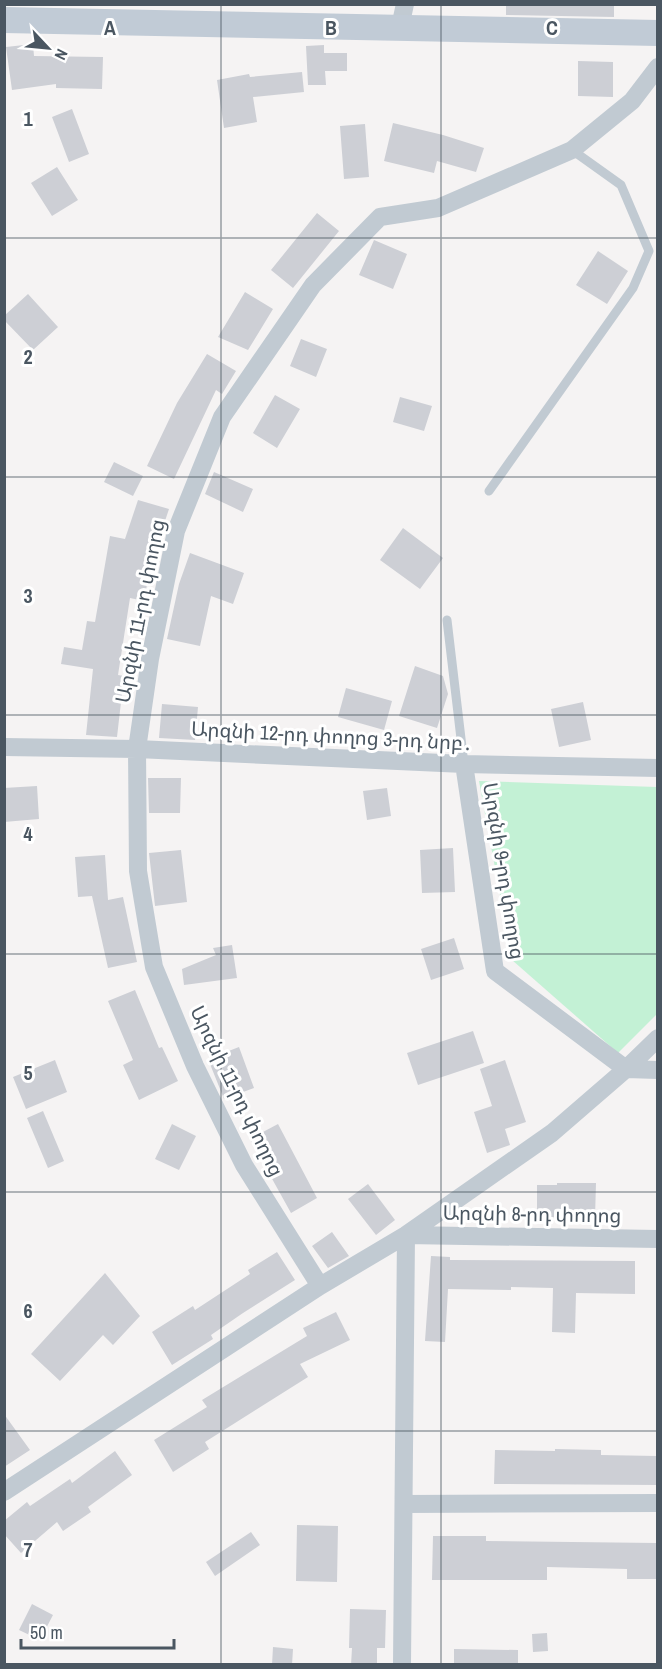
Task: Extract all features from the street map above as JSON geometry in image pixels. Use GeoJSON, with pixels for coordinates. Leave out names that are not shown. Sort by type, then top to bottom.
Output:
{"type":"FeatureCollection","features":[{"type":"Feature","properties":{"kind":"street"},"geometry":{"type":"LineString","coordinates":[[4,20],[402,16],[657,33]]}},
{"type":"Feature","properties":{"kind":"street","name":"Արզնի 11-րդ փողոց"},"geometry":{"type":"LineString","coordinates":[[320,1286],[244,1165],[195,1066],[154,967],[138,871],[137,749],[150,659],[176,531],[222,417],[314,285],[380,217],[438,208],[572,150],[632,101],[657,67]]}},
{"type":"Feature","properties":{"kind":"street","name":"Արզնի 12-րդ փողոց 3-րդ նրբ․"},"geometry":{"type":"LineString","coordinates":[[4,747],[137,749],[464,764],[657,768]]}},
{"type":"Feature","properties":{"kind":"street","name":"Արզնի 9-րդ փողոց"},"geometry":{"type":"LineString","coordinates":[[464,764],[495,971],[626,1069]]}},
{"type":"Feature","properties":{"kind":"street"},"geometry":{"type":"LineString","coordinates":[[4,1492],[320,1286],[406,1235],[552,1132],[626,1069],[657,1038]]}},
{"type":"Feature","properties":{"kind":"street"},"geometry":{"type":"LineString","coordinates":[[626,1069],[657,1070]]}},
{"type":"Feature","properties":{"kind":"street"},"geometry":{"type":"LineString","coordinates":[[402,1665],[406,1235]]}},
{"type":"Feature","properties":{"kind":"street","name":"Արզնի 8-րդ փողոց"},"geometry":{"type":"LineString","coordinates":[[406,1235],[657,1239]]}},
{"type":"Feature","properties":{"kind":"street"},"geometry":{"type":"LineString","coordinates":[[404,1504],[657,1503]]}},
{"type":"Feature","properties":{"kind":"lane"},"geometry":{"type":"LineString","coordinates":[[489,491],[633,288],[649,251],[621,185],[572,150]]}},
{"type":"Feature","properties":{"kind":"lane"},"geometry":{"type":"LineString","coordinates":[[447,620],[464,764]]}},
{"type":"Feature","properties":{"kind":"green space"},"geometry":{"type":"Polygon","coordinates":[[[479,781],[657,787],[657,1014],[618,1053],[512,960],[479,781]]]}},
{"type":"Feature","properties":{"kind":"building"},"geometry":{"type":"Polygon","coordinates":[[[506,4],[614,4],[614,17],[506,15],[506,4]]]}},
{"type":"Feature","properties":{"kind":"building"},"geometry":{"type":"Polygon","coordinates":[[[33,44],[34,56],[103,57],[102,89],[56,88],[56,84],[12,90],[6,47],[33,44]]]}},
{"type":"Feature","properties":{"kind":"building"},"geometry":{"type":"Polygon","coordinates":[[[324,45],[324,53],[347,53],[347,71],[325,71],[326,85],[308,85],[306,46],[324,45]]]}},
{"type":"Feature","properties":{"kind":"building"},"geometry":{"type":"Polygon","coordinates":[[[578,61],[613,62],[613,97],[578,96],[578,61]]]}},
{"type":"Feature","properties":{"kind":"building"},"geometry":{"type":"Polygon","coordinates":[[[302,72],[304,92],[253,97],[257,122],[224,128],[217,80],[249,74],[250,77],[302,72]]]}},
{"type":"Feature","properties":{"kind":"building"},"geometry":{"type":"Polygon","coordinates":[[[72,109],[89,154],[69,162],[52,117],[72,109]]]}},
{"type":"Feature","properties":{"kind":"building"},"geometry":{"type":"Polygon","coordinates":[[[393,123],[484,148],[476,172],[437,161],[434,173],[384,161],[393,123]]]}},
{"type":"Feature","properties":{"kind":"building"},"geometry":{"type":"Polygon","coordinates":[[[365,124],[369,177],[344,179],[340,126],[365,124]]]}},
{"type":"Feature","properties":{"kind":"building"},"geometry":{"type":"Polygon","coordinates":[[[57,167],[78,200],[52,216],[31,183],[57,167]]]}},
{"type":"Feature","properties":{"kind":"building"},"geometry":{"type":"Polygon","coordinates":[[[317,213],[339,231],[293,288],[271,270],[317,213]]]}},
{"type":"Feature","properties":{"kind":"building"},"geometry":{"type":"Polygon","coordinates":[[[374,240],[407,254],[393,289],[359,275],[374,240]]]}},
{"type":"Feature","properties":{"kind":"building"},"geometry":{"type":"Polygon","coordinates":[[[598,251],[628,271],[607,304],[576,285],[598,251]]]}},
{"type":"Feature","properties":{"kind":"building"},"geometry":{"type":"Polygon","coordinates":[[[245,292],[273,309],[248,350],[218,337],[245,292]]]}},
{"type":"Feature","properties":{"kind":"building"},"geometry":{"type":"Polygon","coordinates":[[[28,294],[58,327],[33,350],[4,320],[4,316],[28,294]]]}},
{"type":"Feature","properties":{"kind":"building"},"geometry":{"type":"Polygon","coordinates":[[[301,339],[327,349],[316,377],[290,366],[301,339]]]}},
{"type":"Feature","properties":{"kind":"building"},"geometry":{"type":"Polygon","coordinates":[[[207,354],[236,371],[222,394],[216,390],[174,479],[147,466],[177,403],[207,354]]]}},
{"type":"Feature","properties":{"kind":"building"},"geometry":{"type":"Polygon","coordinates":[[[275,395],[300,409],[277,448],[253,433],[275,395]]]}},
{"type":"Feature","properties":{"kind":"building"},"geometry":{"type":"Polygon","coordinates":[[[400,397],[432,406],[424,431],[393,422],[400,397]]]}},
{"type":"Feature","properties":{"kind":"building"},"geometry":{"type":"Polygon","coordinates":[[[114,462],[143,476],[133,496],[104,482],[114,462]]]}},
{"type":"Feature","properties":{"kind":"building"},"geometry":{"type":"Polygon","coordinates":[[[214,472],[253,489],[243,512],[205,494],[214,472]]]}},
{"type":"Feature","properties":{"kind":"building"},"geometry":{"type":"Polygon","coordinates":[[[138,500],[169,509],[162,530],[157,529],[144,601],[130,598],[118,675],[124,676],[117,737],[86,735],[93,669],[61,664],[64,647],[82,650],[87,621],[95,622],[110,536],[125,539],[138,500]]]}},
{"type":"Feature","properties":{"kind":"building"},"geometry":{"type":"Polygon","coordinates":[[[403,528],[443,558],[420,589],[380,560],[403,528]]]}},
{"type":"Feature","properties":{"kind":"building"},"geometry":{"type":"Polygon","coordinates":[[[190,553],[244,573],[233,604],[211,596],[200,646],[167,639],[179,584],[190,553]]]}},
{"type":"Feature","properties":{"kind":"building"},"geometry":{"type":"Polygon","coordinates":[[[415,666],[443,676],[448,694],[437,728],[399,716],[415,666]]]}},
{"type":"Feature","properties":{"kind":"building"},"geometry":{"type":"Polygon","coordinates":[[[346,688],[392,701],[384,730],[338,717],[346,688]]]}},
{"type":"Feature","properties":{"kind":"building"},"geometry":{"type":"Polygon","coordinates":[[[583,702],[591,740],[559,747],[551,709],[583,702]]]}},
{"type":"Feature","properties":{"kind":"building"},"geometry":{"type":"Polygon","coordinates":[[[162,704],[198,707],[195,740],[159,738],[162,704]]]}},
{"type":"Feature","properties":{"kind":"building"},"geometry":{"type":"Polygon","coordinates":[[[148,778],[181,778],[180,813],[149,813],[148,778]]]}},
{"type":"Feature","properties":{"kind":"building"},"geometry":{"type":"Polygon","coordinates":[[[37,786],[39,819],[4,822],[4,788],[37,786]]]}},
{"type":"Feature","properties":{"kind":"building"},"geometry":{"type":"Polygon","coordinates":[[[387,788],[391,816],[367,820],[363,791],[387,788]]]}},
{"type":"Feature","properties":{"kind":"building"},"geometry":{"type":"Polygon","coordinates":[[[453,848],[455,892],[422,893],[420,850],[453,848]]]}},
{"type":"Feature","properties":{"kind":"building"},"geometry":{"type":"Polygon","coordinates":[[[181,850],[187,902],[155,906],[149,853],[181,850]]]}},
{"type":"Feature","properties":{"kind":"building"},"geometry":{"type":"Polygon","coordinates":[[[105,855],[108,900],[123,897],[137,962],[108,968],[92,896],[78,897],[75,857],[105,855]]]}},
{"type":"Feature","properties":{"kind":"building"},"geometry":{"type":"Polygon","coordinates":[[[454,938],[464,969],[431,980],[421,949],[454,938]]]}},
{"type":"Feature","properties":{"kind":"building"},"geometry":{"type":"Polygon","coordinates":[[[232,945],[237,978],[184,985],[182,969],[216,955],[213,948],[232,945]]]}},
{"type":"Feature","properties":{"kind":"building"},"geometry":{"type":"Polygon","coordinates":[[[135,990],[159,1048],[162,1047],[178,1081],[139,1100],[123,1065],[133,1060],[108,1001],[135,990]]]}},
{"type":"Feature","properties":{"kind":"building"},"geometry":{"type":"Polygon","coordinates":[[[473,1031],[484,1063],[418,1085],[407,1053],[473,1031]]]}},
{"type":"Feature","properties":{"kind":"building"},"geometry":{"type":"Polygon","coordinates":[[[239,1047],[254,1088],[224,1099],[208,1059],[239,1047]]]}},
{"type":"Feature","properties":{"kind":"building"},"geometry":{"type":"Polygon","coordinates":[[[55,1060],[67,1092],[26,1109],[13,1077],[55,1060]]]}},
{"type":"Feature","properties":{"kind":"building"},"geometry":{"type":"Polygon","coordinates":[[[505,1060],[526,1122],[505,1129],[510,1145],[487,1153],[474,1112],[492,1106],[480,1069],[505,1060]]]}},
{"type":"Feature","properties":{"kind":"building"},"geometry":{"type":"Polygon","coordinates":[[[43,1111],[64,1161],[48,1168],[27,1118],[43,1111]]]}},
{"type":"Feature","properties":{"kind":"building"},"geometry":{"type":"Polygon","coordinates":[[[172,1124],[196,1136],[179,1170],[155,1159],[172,1124]]]}},
{"type":"Feature","properties":{"kind":"building"},"geometry":{"type":"Polygon","coordinates":[[[278,1124],[317,1198],[291,1213],[250,1139],[278,1124]]]}},
{"type":"Feature","properties":{"kind":"building"},"geometry":{"type":"Polygon","coordinates":[[[557,1183],[596,1183],[595,1218],[537,1217],[537,1185],[557,1185],[557,1183]]]}},
{"type":"Feature","properties":{"kind":"building"},"geometry":{"type":"Polygon","coordinates":[[[368,1184],[395,1220],[376,1235],[348,1199],[368,1184]]]}},
{"type":"Feature","properties":{"kind":"building"},"geometry":{"type":"Polygon","coordinates":[[[332,1232],[349,1256],[328,1268],[312,1246],[332,1232]]]}},
{"type":"Feature","properties":{"kind":"building"},"geometry":{"type":"Polygon","coordinates":[[[277,1252],[295,1280],[211,1335],[213,1339],[172,1365],[152,1332],[193,1306],[195,1310],[250,1274],[248,1270],[277,1252]]]}},
{"type":"Feature","properties":{"kind":"building"},"geometry":{"type":"Polygon","coordinates":[[[431,1256],[450,1257],[450,1260],[635,1261],[635,1294],[576,1293],[575,1333],[552,1332],[553,1288],[448,1289],[445,1342],[425,1341],[431,1256]]]}},
{"type":"Feature","properties":{"kind":"building"},"geometry":{"type":"Polygon","coordinates":[[[105,1273],[140,1316],[113,1345],[103,1335],[60,1381],[31,1354],[105,1273]]]}},
{"type":"Feature","properties":{"kind":"building"},"geometry":{"type":"Polygon","coordinates":[[[336,1312],[350,1340],[300,1364],[308,1377],[205,1442],[209,1449],[173,1472],[154,1440],[207,1407],[202,1400],[307,1336],[303,1328],[336,1312]]]}},
{"type":"Feature","properties":{"kind":"building"},"geometry":{"type":"Polygon","coordinates":[[[4,1414],[30,1450],[4,1467],[4,1414]]]}},
{"type":"Feature","properties":{"kind":"building"},"geometry":{"type":"Polygon","coordinates":[[[555,1449],[601,1450],[601,1455],[657,1456],[657,1485],[494,1484],[495,1450],[555,1451],[555,1449]]]}},
{"type":"Feature","properties":{"kind":"building"},"geometry":{"type":"Polygon","coordinates":[[[115,1451],[132,1475],[88,1507],[91,1512],[63,1531],[57,1522],[21,1553],[4,1534],[4,1521],[27,1502],[30,1506],[70,1479],[72,1483],[115,1451]]]}},
{"type":"Feature","properties":{"kind":"building"},"geometry":{"type":"Polygon","coordinates":[[[297,1525],[338,1526],[337,1582],[296,1581],[297,1525]]]}},
{"type":"Feature","properties":{"kind":"building"},"geometry":{"type":"Polygon","coordinates":[[[251,1532],[260,1545],[215,1576],[206,1562],[251,1532]]]}},
{"type":"Feature","properties":{"kind":"building"},"geometry":{"type":"Polygon","coordinates":[[[433,1536],[486,1536],[486,1541],[657,1543],[657,1579],[627,1579],[627,1569],[547,1567],[547,1580],[432,1580],[433,1536]]]}},
{"type":"Feature","properties":{"kind":"building"},"geometry":{"type":"Polygon","coordinates":[[[32,1604],[53,1615],[40,1640],[19,1630],[32,1604]]]}},
{"type":"Feature","properties":{"kind":"building"},"geometry":{"type":"Polygon","coordinates":[[[350,1609],[386,1610],[385,1648],[377,1648],[377,1665],[351,1665],[350,1609]]]}},
{"type":"Feature","properties":{"kind":"building"},"geometry":{"type":"Polygon","coordinates":[[[547,1633],[548,1651],[533,1652],[532,1634],[547,1633]]]}},
{"type":"Feature","properties":{"kind":"building"},"geometry":{"type":"Polygon","coordinates":[[[273,1647],[293,1649],[292,1665],[272,1665],[273,1647]]]}},
{"type":"Feature","properties":{"kind":"building"},"geometry":{"type":"Polygon","coordinates":[[[454,1649],[518,1650],[518,1665],[454,1665],[454,1649]]]}}]}
